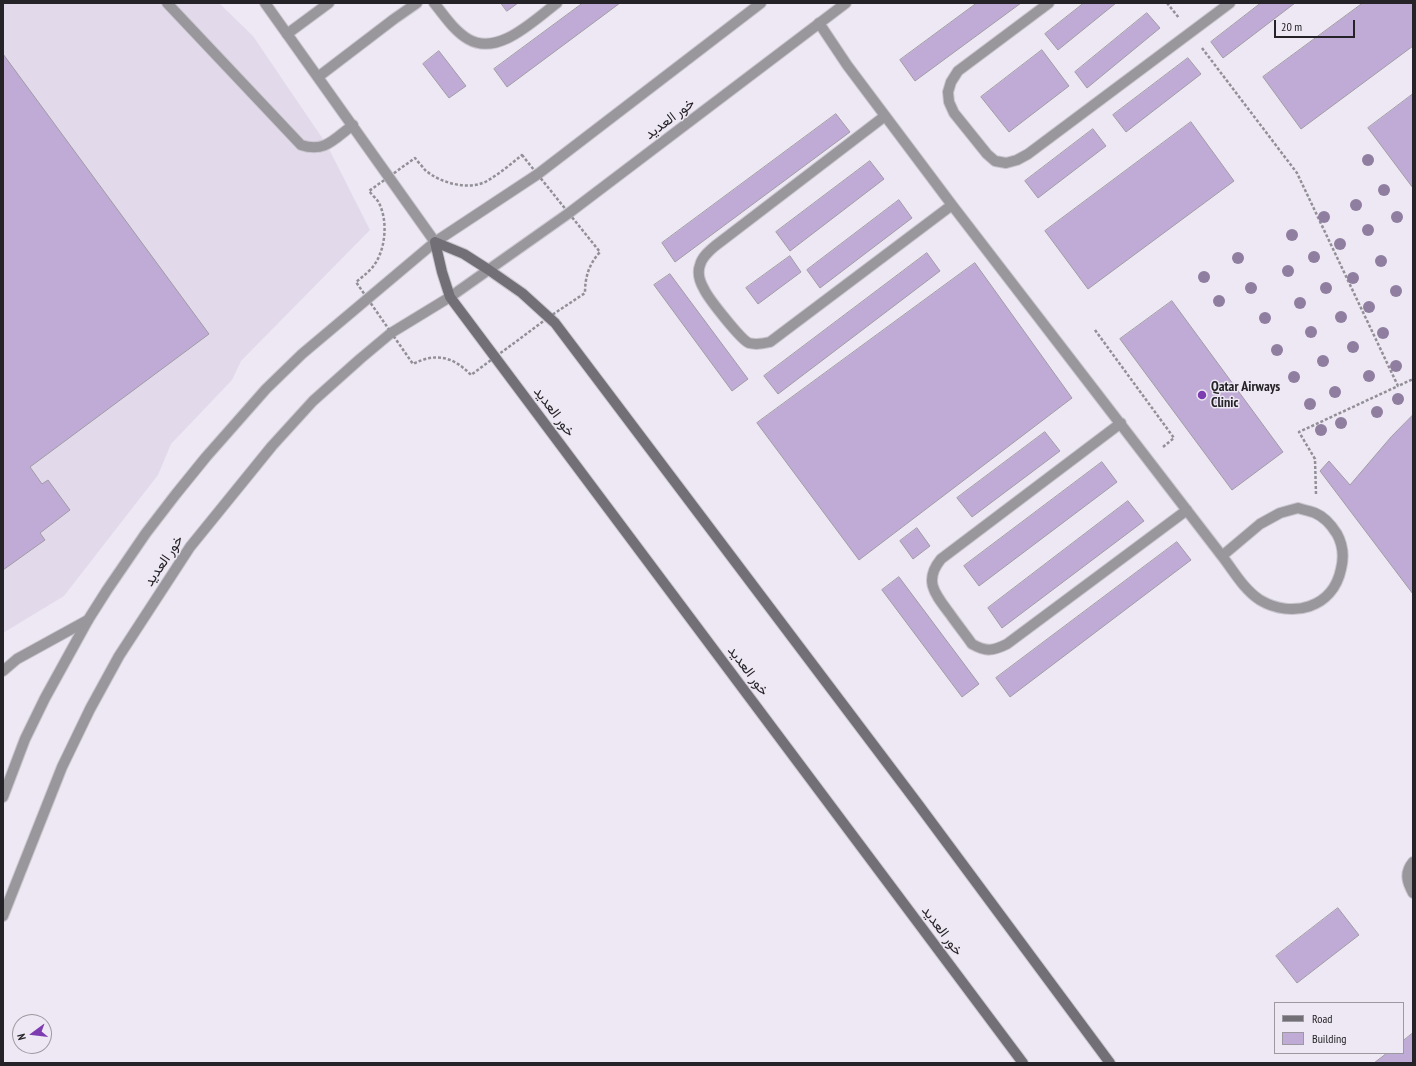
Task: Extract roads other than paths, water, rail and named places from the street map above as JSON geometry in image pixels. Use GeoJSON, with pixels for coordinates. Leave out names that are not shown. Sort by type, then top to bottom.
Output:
{"type":"FeatureCollection","features":[{"type":"Feature","properties":{"kind":"main road"},"geometry":{"type":"LineString","coordinates":[[435,242],[464,254],[489,270],[522,293],[555,323],[918,804],[1110,1063]]}},
{"type":"Feature","properties":{"kind":"main road","name":"خور العديد"},"geometry":{"type":"LineString","coordinates":[[435,242],[450,297],[1023,1063]]}},
{"type":"Feature","properties":{"kind":"street"},"geometry":{"type":"LineString","coordinates":[[167,3],[301,145],[312,148],[327,145],[353,126]]}},
{"type":"Feature","properties":{"kind":"street"},"geometry":{"type":"LineString","coordinates":[[265,3],[435,242]]}},
{"type":"Feature","properties":{"kind":"street"},"geometry":{"type":"LineString","coordinates":[[287,34],[329,3]]}},
{"type":"Feature","properties":{"kind":"street"},"geometry":{"type":"LineString","coordinates":[[318,77],[417,3]]}},
{"type":"Feature","properties":{"kind":"street"},"geometry":{"type":"LineString","coordinates":[[434,3],[461,34],[469,40],[483,44],[497,42],[512,36],[557,3]]}},
{"type":"Feature","properties":{"kind":"street"},"geometry":{"type":"LineString","coordinates":[[3,797],[25,739],[45,698],[88,620],[146,533],[206,457],[257,400],[302,354],[435,242],[538,174],[761,3]]}},
{"type":"Feature","properties":{"kind":"street","name":"خور العديد"},"geometry":{"type":"LineString","coordinates":[[3,916],[62,767],[90,709],[119,656],[190,547],[272,446],[313,401],[360,359],[391,334],[450,297],[569,214],[846,3]]}},
{"type":"Feature","properties":{"kind":"street"},"geometry":{"type":"LineString","coordinates":[[1049,3],[958,71],[951,82],[948,92],[954,113],[987,154],[995,161],[1006,163],[1018,160],[1028,154],[1230,3]]}},
{"type":"Feature","properties":{"kind":"street"},"geometry":{"type":"LineString","coordinates":[[819,23],[847,65],[952,205],[1245,586],[1258,599],[1276,607],[1294,609],[1312,606],[1328,595],[1339,580],[1343,561],[1341,542],[1331,525],[1316,513],[1298,508],[1280,513],[1260,524],[1222,556]]}},
{"type":"Feature","properties":{"kind":"street"},"geometry":{"type":"LineString","coordinates":[[885,116],[704,256],[700,265],[699,278],[704,290],[738,334],[747,342],[758,345],[770,342],[952,205]]}},
{"type":"Feature","properties":{"kind":"street"},"geometry":{"type":"LineString","coordinates":[[1120,423],[941,559],[934,568],[932,577],[935,594],[972,644],[980,649],[988,650],[998,649],[1007,644],[1187,510]]}},
{"type":"Feature","properties":{"kind":"street"},"geometry":{"type":"LineString","coordinates":[[3,671],[17,659],[88,620]]}},
{"type":"Feature","properties":{"kind":"street"},"geometry":{"type":"LineString","coordinates":[[1413,862],[1406,875],[1408,885],[1413,893]]}},
{"type":"Feature","properties":{"kind":"place","name":"Qatar Airways Clinic"},"geometry":{"type":"Point","coordinates":[1202,395]}}]}
